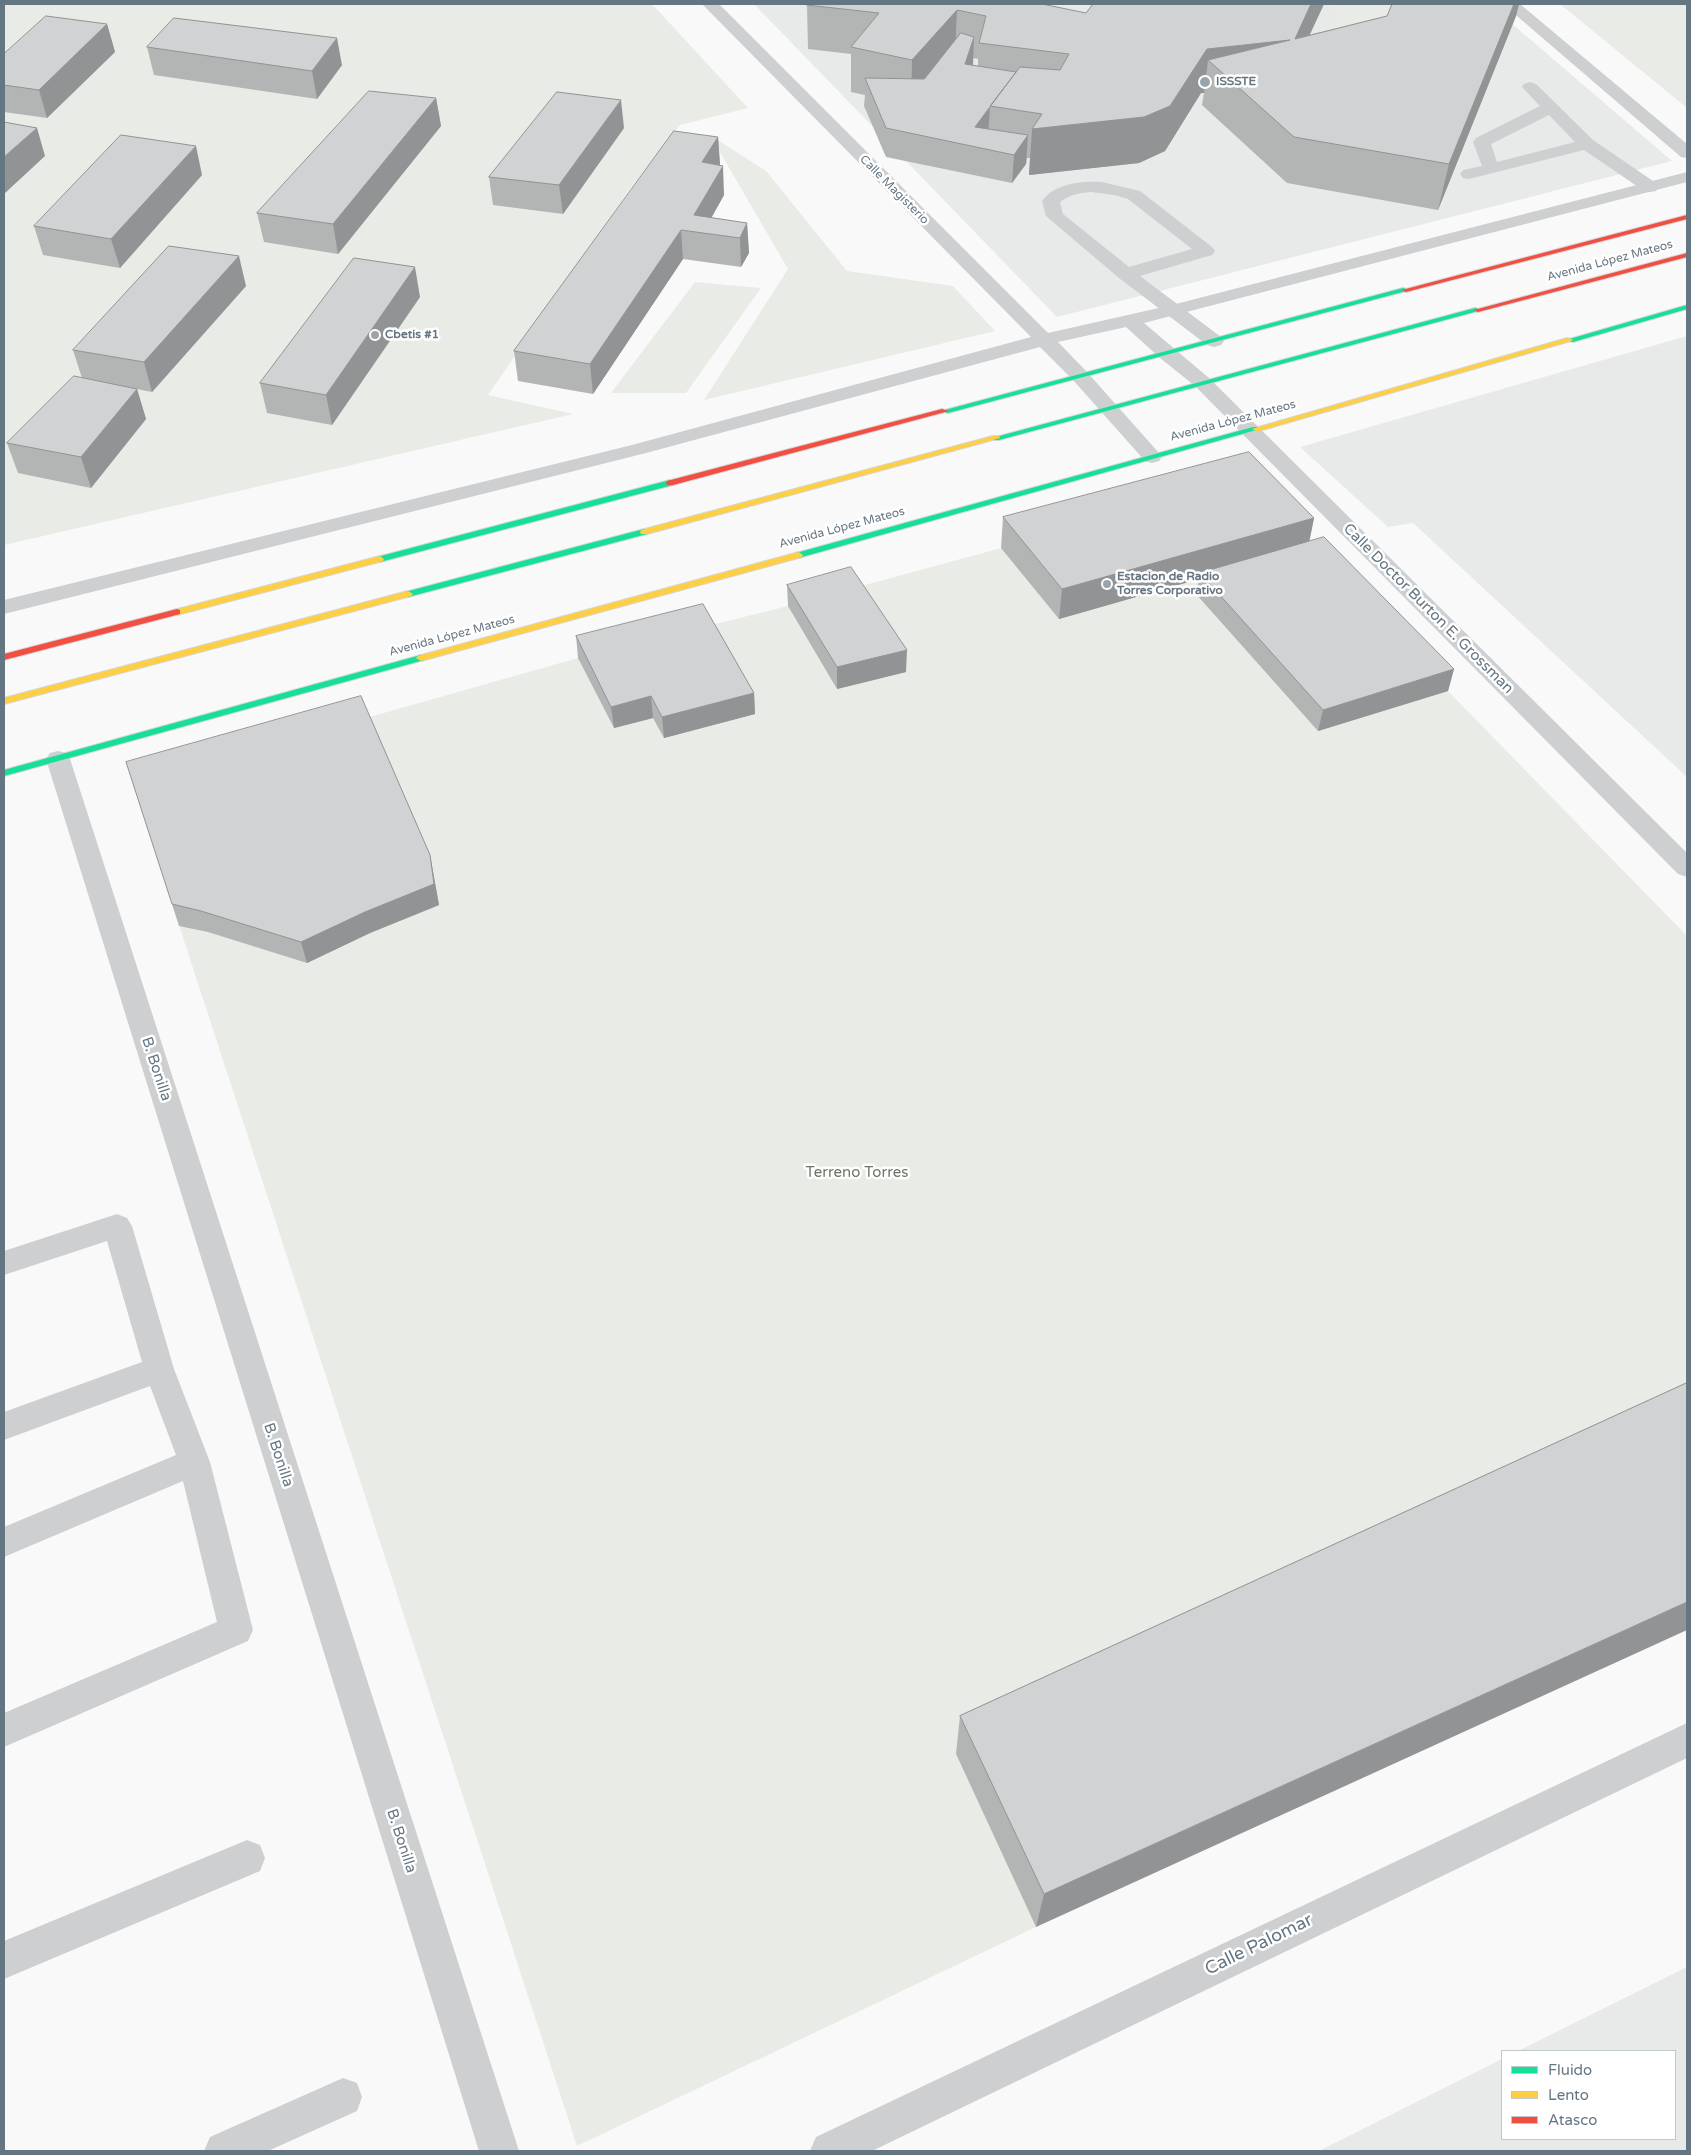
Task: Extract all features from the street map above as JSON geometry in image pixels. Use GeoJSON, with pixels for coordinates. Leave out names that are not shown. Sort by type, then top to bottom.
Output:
{"type":"FeatureCollection","features":[{"type":"Feature","properties":{"kind":"main road","name":"Avenida López Mateos"},"geometry":{"type":"LineString","coordinates":[[4,657],[1687,217]]}},
{"type":"Feature","properties":{"kind":"main road","name":"Avenida López Mateos"},"geometry":{"type":"LineString","coordinates":[[4,701],[1687,255]]}},
{"type":"Feature","properties":{"kind":"main road","name":"Avenida López Mateos"},"geometry":{"type":"LineString","coordinates":[[4,774],[1249,431],[1687,307]]}},
{"type":"Feature","properties":{"kind":"street","name":"Calle Magisterio"},"geometry":{"type":"LineString","coordinates":[[710,4],[1080,376],[1152,457]]}},
{"type":"Feature","properties":{"kind":"street"},"geometry":{"type":"LineString","coordinates":[[1512,4],[1687,153]]}},
{"type":"Feature","properties":{"kind":"street"},"geometry":{"type":"LineString","coordinates":[[1530,87],[1586,144],[1650,188]]}},
{"type":"Feature","properties":{"kind":"street"},"geometry":{"type":"LineString","coordinates":[[1491,168],[1482,142],[1550,108]]}},
{"type":"Feature","properties":{"kind":"street"},"geometry":{"type":"LineString","coordinates":[[1470,174],[1586,144]]}},
{"type":"Feature","properties":{"kind":"street"},"geometry":{"type":"LineString","coordinates":[[4,607],[639,449],[1043,340],[1174,310],[1687,177]]}},
{"type":"Feature","properties":{"kind":"street"},"geometry":{"type":"LineString","coordinates":[[1126,274],[1206,251],[1134,195],[1120,190],[1091,186],[1057,194],[1051,201],[1055,216],[1126,274],[1214,341]]}},
{"type":"Feature","properties":{"kind":"street","name":"Calle Doctor Burton E. Grossman"},"geometry":{"type":"LineString","coordinates":[[1130,320],[1166,354],[1202,382],[1687,868]]}},
{"type":"Feature","properties":{"kind":"street","name":"B. Bonilla"},"geometry":{"type":"LineString","coordinates":[[58,759],[499,2151]]}},
{"type":"Feature","properties":{"kind":"street"},"geometry":{"type":"LineString","coordinates":[[4,1263],[117,1226],[159,1368],[194,1462],[236,1630],[4,1730]]}},
{"type":"Feature","properties":{"kind":"street"},"geometry":{"type":"LineString","coordinates":[[4,1426],[159,1368]]}},
{"type":"Feature","properties":{"kind":"street"},"geometry":{"type":"LineString","coordinates":[[4,1542],[194,1462]]}},
{"type":"Feature","properties":{"kind":"street","name":"Calle Palomar"},"geometry":{"type":"LineString","coordinates":[[830,2151],[1687,1740]]}},
{"type":"Feature","properties":{"kind":"street"},"geometry":{"type":"LineString","coordinates":[[4,1960],[247,1858]]}},
{"type":"Feature","properties":{"kind":"street"},"geometry":{"type":"LineString","coordinates":[[224,2151],[343,2097]]}},
{"type":"Feature","properties":{"kind":"shaded area","name":"ISSSTE"},"geometry":{"type":"Polygon","coordinates":[[[754,4],[1489,4],[1672,161],[1057,317],[754,4]]]}},
{"type":"Feature","properties":{"kind":"shaded area"},"geometry":{"type":"Polygon","coordinates":[[[1687,336],[1687,777],[1413,523],[1388,527],[1300,447],[1687,336]]]}},
{"type":"Feature","properties":{"kind":"shaded area"},"geometry":{"type":"Polygon","coordinates":[[[1687,1967],[1687,2151],[1319,2151],[1501,2060],[1501,2140],[1676,2140],[1676,2050],[1520,2050],[1687,1967]]]}},
{"type":"Feature","properties":{"kind":"green space","name":"Cbetis #1"},"geometry":{"type":"Polygon","coordinates":[[[4,4],[652,4],[748,108],[680,125],[630,189],[488,395],[573,414],[4,545],[4,4]]]}},
{"type":"Feature","properties":{"kind":"green space"},"geometry":{"type":"Polygon","coordinates":[[[1342,4],[1394,4],[1364,58],[1309,62],[1342,4]]]}},
{"type":"Feature","properties":{"kind":"green space"},"geometry":{"type":"Polygon","coordinates":[[[1560,4],[1687,4],[1687,108],[1560,4]]]}},
{"type":"Feature","properties":{"kind":"green space"},"geometry":{"type":"Polygon","coordinates":[[[710,135],[766,171],[847,271],[953,286],[995,331],[704,400],[788,269],[710,135]]]}},
{"type":"Feature","properties":{"kind":"green space"},"geometry":{"type":"Polygon","coordinates":[[[695,282],[761,288],[686,393],[611,393],[695,282]]]}},
{"type":"Feature","properties":{"kind":"green space","name":"Terreno Torres"},"geometry":{"type":"Polygon","coordinates":[[[1244,482],[1687,936],[1687,1415],[956,1754],[1036,1927],[577,2146],[133,784],[578,658],[788,606],[1244,482]]]}},
{"type":"Feature","properties":{"kind":"building"},"geometry":{"type":"Polygon","coordinates":[[[808,4],[1042,4],[1086,13],[1093,4],[1311,4],[1295,39],[1387,16],[1392,4],[1514,4],[1449,164],[1294,137],[1208,60],[1290,40],[1207,49],[1170,106],[1144,117],[1032,129],[1042,114],[990,106],[1020,67],[1060,70],[1069,54],[979,43],[986,16],[957,10],[912,60],[851,47],[879,13],[808,4]]]}},
{"type":"Feature","properties":{"kind":"building"},"geometry":{"type":"Polygon","coordinates":[[[46,16],[107,24],[39,90],[4,85],[4,54],[46,16]]]}},
{"type":"Feature","properties":{"kind":"building"},"geometry":{"type":"Polygon","coordinates":[[[174,18],[337,38],[312,71],[147,47],[174,18]]]}},
{"type":"Feature","properties":{"kind":"building"},"geometry":{"type":"Polygon","coordinates":[[[961,33],[974,37],[965,64],[1016,72],[975,127],[1028,135],[1014,155],[886,128],[865,78],[924,79],[961,33]]]}},
{"type":"Feature","properties":{"kind":"building"},"geometry":{"type":"Polygon","coordinates":[[[369,91],[436,98],[333,224],[257,213],[369,91]]]}},
{"type":"Feature","properties":{"kind":"building"},"geometry":{"type":"Polygon","coordinates":[[[557,92],[621,100],[559,185],[489,177],[557,92]]]}},
{"type":"Feature","properties":{"kind":"building"},"geometry":{"type":"Polygon","coordinates":[[[4,122],[37,128],[4,157],[4,122]]]}},
{"type":"Feature","properties":{"kind":"building"},"geometry":{"type":"Polygon","coordinates":[[[674,131],[718,137],[702,162],[723,166],[694,215],[747,223],[740,238],[681,230],[590,364],[514,351],[674,131]]]}},
{"type":"Feature","properties":{"kind":"building"},"geometry":{"type":"Polygon","coordinates":[[[121,135],[196,146],[111,239],[34,226],[121,135]]]}},
{"type":"Feature","properties":{"kind":"building"},"geometry":{"type":"Polygon","coordinates":[[[169,246],[239,256],[144,362],[73,350],[169,246]]]}},
{"type":"Feature","properties":{"kind":"building"},"geometry":{"type":"Polygon","coordinates":[[[354,258],[415,267],[326,395],[260,383],[354,258]]]}},
{"type":"Feature","properties":{"kind":"building"},"geometry":{"type":"Polygon","coordinates":[[[74,376],[137,389],[81,457],[7,443],[74,376]]]}},
{"type":"Feature","properties":{"kind":"building"},"geometry":{"type":"Polygon","coordinates":[[[1249,452],[1314,518],[1062,589],[1003,517],[1249,452]]]}},
{"type":"Feature","properties":{"kind":"building"},"geometry":{"type":"Polygon","coordinates":[[[1324,537],[1454,669],[1323,710],[1200,573],[1324,537]]]}},
{"type":"Feature","properties":{"kind":"building"},"geometry":{"type":"Polygon","coordinates":[[[851,567],[907,650],[837,667],[787,585],[851,567]]]}},
{"type":"Feature","properties":{"kind":"building"},"geometry":{"type":"Polygon","coordinates":[[[703,604],[754,693],[662,717],[651,696],[611,707],[576,636],[703,604]]]}},
{"type":"Feature","properties":{"kind":"building"},"geometry":{"type":"Polygon","coordinates":[[[361,696],[430,855],[434,884],[365,912],[301,942],[172,904],[126,762],[361,696]]]}},
{"type":"Feature","properties":{"kind":"building"},"geometry":{"type":"Polygon","coordinates":[[[1687,1383],[1687,1602],[1044,1894],[960,1716],[1687,1383]]]}},
{"type":"Feature","properties":{"kind":"traffic: fast"},"geometry":{"type":"LineString","coordinates":[[945,411],[1406,290]]}},
{"type":"Feature","properties":{"kind":"traffic: fast"},"geometry":{"type":"LineString","coordinates":[[1570,340],[1687,307]]}},
{"type":"Feature","properties":{"kind":"traffic: fast"},"geometry":{"type":"LineString","coordinates":[[996,438],[1478,310]]}},
{"type":"Feature","properties":{"kind":"traffic: fast"},"geometry":{"type":"LineString","coordinates":[[799,555],[1256,429]]}},
{"type":"Feature","properties":{"kind":"traffic: fast"},"geometry":{"type":"LineString","coordinates":[[380,559],[670,483]]}},
{"type":"Feature","properties":{"kind":"traffic: fast"},"geometry":{"type":"LineString","coordinates":[[408,594],[644,532]]}},
{"type":"Feature","properties":{"kind":"traffic: fast"},"geometry":{"type":"LineString","coordinates":[[4,773],[421,658]]}},
{"type":"Feature","properties":{"kind":"traffic: slow"},"geometry":{"type":"LineString","coordinates":[[1256,429],[1570,340]]}},
{"type":"Feature","properties":{"kind":"traffic: slow"},"geometry":{"type":"LineString","coordinates":[[644,532],[996,438]]}},
{"type":"Feature","properties":{"kind":"traffic: slow"},"geometry":{"type":"LineString","coordinates":[[421,658],[799,555]]}},
{"type":"Feature","properties":{"kind":"traffic: slow"},"geometry":{"type":"LineString","coordinates":[[177,612],[380,559]]}},
{"type":"Feature","properties":{"kind":"traffic: slow"},"geometry":{"type":"LineString","coordinates":[[4,701],[408,594]]}},
{"type":"Feature","properties":{"kind":"traffic: jam"},"geometry":{"type":"LineString","coordinates":[[1406,290],[1687,217]]}},
{"type":"Feature","properties":{"kind":"traffic: jam"},"geometry":{"type":"LineString","coordinates":[[1478,310],[1687,255]]}},
{"type":"Feature","properties":{"kind":"traffic: jam"},"geometry":{"type":"LineString","coordinates":[[670,483],[945,411]]}},
{"type":"Feature","properties":{"kind":"traffic: jam"},"geometry":{"type":"LineString","coordinates":[[4,657],[177,612]]}},
{"type":"Feature","properties":{"kind":"place","name":"ISSSTE"},"geometry":{"type":"Point","coordinates":[1205,82]}},
{"type":"Feature","properties":{"kind":"place","name":"Cbetis #1"},"geometry":{"type":"Point","coordinates":[375,335]}},
{"type":"Feature","properties":{"kind":"place","name":"Estacion de Radio Torres Corporativo"},"geometry":{"type":"Point","coordinates":[1107,584]}}]}
